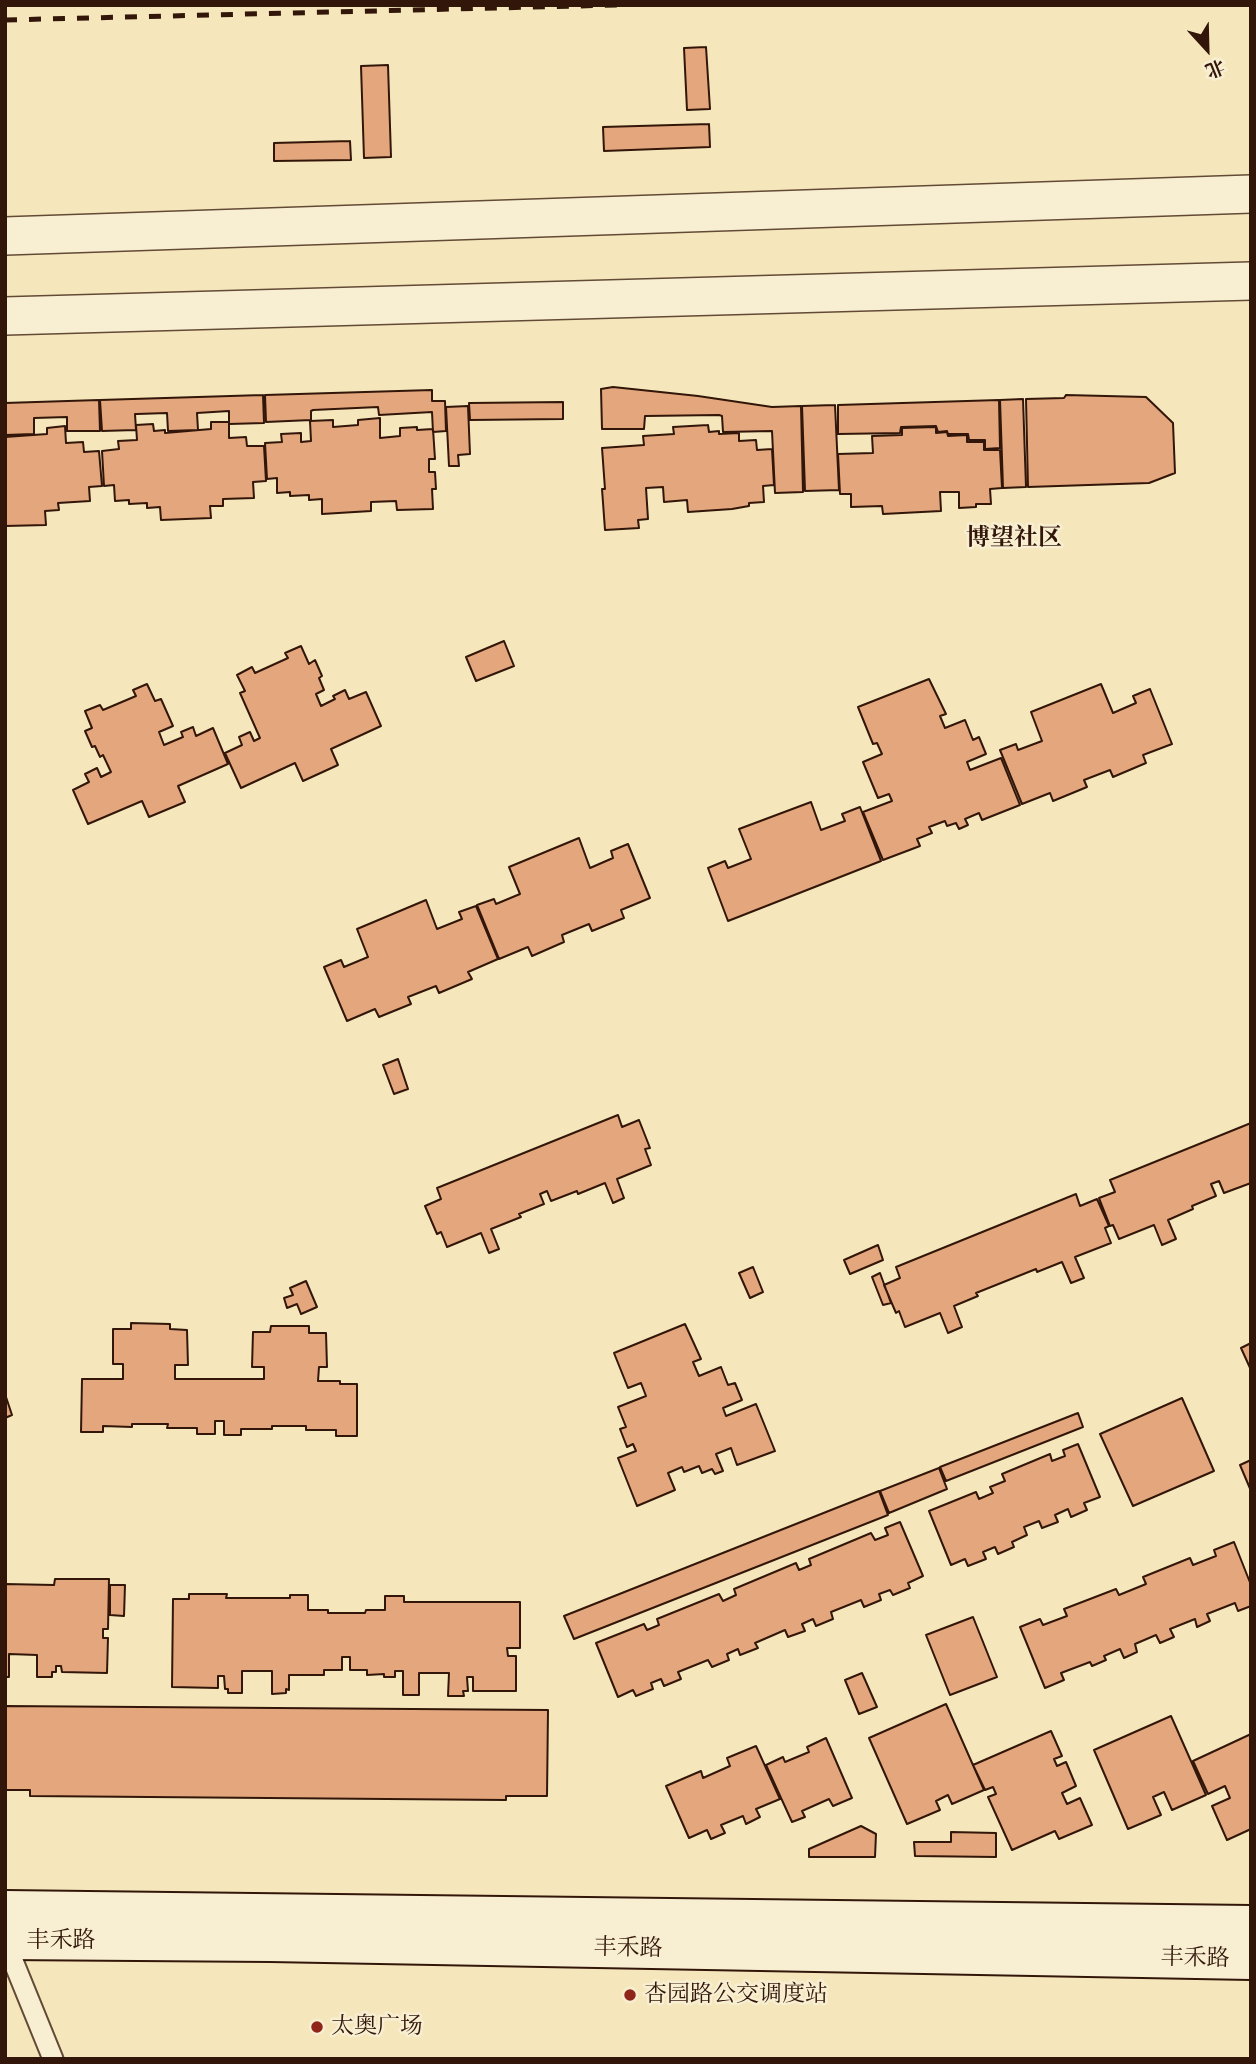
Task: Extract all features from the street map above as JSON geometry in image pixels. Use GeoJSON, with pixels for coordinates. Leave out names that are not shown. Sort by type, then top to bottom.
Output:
{"type":"FeatureCollection","features":[{"type":"Feature","properties":{"kind":"main road","name":"丰禾路"},"geometry":{"type":"LineString","coordinates":[[5,1910],[1251,1925]]}},
{"type":"Feature","properties":{"kind":"main road","name":"丰禾路"},"geometry":{"type":"LineString","coordinates":[[5,1941],[284,1942],[1251,1960]]}},
{"type":"Feature","properties":{"kind":"street"},"geometry":{"type":"LineString","coordinates":[[5,236],[1251,194]]}},
{"type":"Feature","properties":{"kind":"street"},"geometry":{"type":"LineString","coordinates":[[5,316],[1251,281]]}},
{"type":"Feature","properties":{"kind":"lane"},"geometry":{"type":"LineString","coordinates":[[5,1941],[53,2059]]}},
{"type":"Feature","properties":{"kind":"building"},"geometry":{"type":"Polygon","coordinates":[[[706,47],[710,109],[687,110],[684,48],[706,47]]]}},
{"type":"Feature","properties":{"kind":"building"},"geometry":{"type":"Polygon","coordinates":[[[388,65],[391,157],[364,158],[361,66],[388,65]]]}},
{"type":"Feature","properties":{"kind":"building"},"geometry":{"type":"Polygon","coordinates":[[[709,124],[710,147],[604,151],[603,127],[709,124]]]}},
{"type":"Feature","properties":{"kind":"building"},"geometry":{"type":"Polygon","coordinates":[[[350,141],[351,160],[274,161],[274,143],[350,141]]]}},
{"type":"Feature","properties":{"kind":"building"},"geometry":{"type":"Polygon","coordinates":[[[613,387],[772,407],[801,406],[803,492],[775,493],[772,431],[723,432],[722,416],[719,415],[645,416],[644,429],[602,429],[601,389],[613,387]]]}},
{"type":"Feature","properties":{"kind":"building"},"geometry":{"type":"Polygon","coordinates":[[[432,390],[432,401],[445,401],[446,431],[433,432],[432,412],[379,415],[378,407],[313,410],[311,420],[266,422],[265,395],[432,390]]]}},
{"type":"Feature","properties":{"kind":"building"},"geometry":{"type":"Polygon","coordinates":[[[263,395],[264,423],[229,424],[229,411],[197,413],[198,430],[168,431],[167,413],[135,414],[136,430],[102,431],[100,400],[263,395]]]}},
{"type":"Feature","properties":{"kind":"building"},"geometry":{"type":"Polygon","coordinates":[[[1066,395],[1146,397],[1173,423],[1175,473],[1149,483],[1028,487],[1026,399],[1064,398],[1066,395]]]}},
{"type":"Feature","properties":{"kind":"building"},"geometry":{"type":"Polygon","coordinates":[[[1023,399],[1026,487],[1003,488],[1000,400],[1023,399]]]}},
{"type":"Feature","properties":{"kind":"building"},"geometry":{"type":"Polygon","coordinates":[[[99,400],[100,431],[67,431],[67,417],[34,418],[34,434],[5,435],[5,403],[99,400]]]}},
{"type":"Feature","properties":{"kind":"building"},"geometry":{"type":"Polygon","coordinates":[[[999,400],[1000,448],[985,449],[985,440],[969,440],[968,434],[938,432],[936,426],[901,427],[900,433],[838,434],[838,405],[999,400]]]}},
{"type":"Feature","properties":{"kind":"building"},"geometry":{"type":"Polygon","coordinates":[[[563,402],[563,419],[470,420],[469,403],[563,402]]]}},
{"type":"Feature","properties":{"kind":"building"},"geometry":{"type":"Polygon","coordinates":[[[835,405],[839,490],[805,491],[802,406],[835,405]]]}},
{"type":"Feature","properties":{"kind":"building"},"geometry":{"type":"Polygon","coordinates":[[[468,406],[470,454],[458,455],[459,466],[449,466],[446,407],[468,406]]]}},
{"type":"Feature","properties":{"kind":"building"},"geometry":{"type":"Polygon","coordinates":[[[380,418],[380,438],[400,436],[400,428],[433,429],[435,459],[429,459],[429,472],[435,472],[433,509],[397,510],[396,501],[371,502],[371,511],[322,514],[322,499],[309,500],[309,495],[290,496],[290,492],[277,493],[277,478],[267,479],[265,443],[282,442],[281,434],[301,433],[301,442],[311,441],[310,421],[333,420],[333,427],[358,425],[358,420],[380,418]]]}},
{"type":"Feature","properties":{"kind":"building"},"geometry":{"type":"Polygon","coordinates":[[[211,422],[229,422],[229,438],[246,437],[247,446],[264,446],[266,481],[253,482],[254,498],[223,499],[223,506],[210,506],[211,518],[161,520],[160,507],[147,508],[147,503],[129,504],[129,500],[115,501],[114,485],[104,486],[102,451],[119,449],[118,441],[137,440],[136,425],[153,424],[154,431],[165,430],[165,433],[211,429],[211,422]]]}},
{"type":"Feature","properties":{"kind":"building"},"geometry":{"type":"Polygon","coordinates":[[[708,425],[709,432],[739,433],[739,441],[756,440],[757,450],[772,449],[774,485],[763,486],[764,502],[749,503],[749,506],[732,509],[688,512],[687,500],[664,502],[663,487],[646,488],[648,519],[638,520],[639,528],[605,530],[602,448],[644,445],[643,436],[674,434],[673,427],[708,425]]]}},
{"type":"Feature","properties":{"kind":"building"},"geometry":{"type":"Polygon","coordinates":[[[65,426],[66,443],[83,442],[84,452],[99,451],[102,486],[89,487],[90,501],[58,503],[59,510],[45,511],[46,525],[5,526],[5,437],[47,434],[47,428],[65,426]]]}},
{"type":"Feature","properties":{"kind":"building"},"geometry":{"type":"Polygon","coordinates":[[[936,427],[936,433],[947,432],[948,436],[967,435],[967,442],[984,442],[984,450],[1000,450],[1002,488],[990,489],[991,504],[959,508],[959,492],[940,492],[941,511],[883,514],[882,506],[851,507],[851,494],[840,494],[838,454],[873,453],[872,436],[902,435],[902,428],[936,427]]]}},
{"type":"Feature","properties":{"kind":"building"},"geometry":{"type":"Polygon","coordinates":[[[504,641],[514,666],[476,681],[466,657],[504,641]]]}},
{"type":"Feature","properties":{"kind":"building"},"geometry":{"type":"Polygon","coordinates":[[[301,646],[309,664],[315,660],[322,676],[319,678],[324,690],[316,694],[321,706],[345,690],[349,699],[366,692],[381,726],[331,749],[338,765],[303,781],[295,763],[241,788],[225,753],[242,745],[239,737],[250,732],[254,741],[260,738],[240,693],[245,691],[237,675],[252,667],[255,673],[288,658],[285,653],[301,646]]]}},
{"type":"Feature","properties":{"kind":"building"},"geometry":{"type":"Polygon","coordinates":[[[929,679],[946,714],[940,716],[945,728],[965,720],[973,740],[979,737],[986,754],[967,762],[970,770],[1001,758],[1020,805],[982,820],[979,813],[965,819],[968,825],[959,829],[956,823],[947,826],[945,821],[929,827],[932,833],[917,839],[920,846],[883,860],[863,812],[892,801],[889,794],[878,798],[863,762],[882,754],[877,743],[873,744],[858,707],[929,679]]]}},
{"type":"Feature","properties":{"kind":"building"},"geometry":{"type":"Polygon","coordinates":[[[147,684],[155,701],[161,699],[173,726],[159,732],[164,745],[183,737],[181,732],[193,727],[196,736],[213,728],[228,764],[178,786],[185,802],[149,817],[142,801],[88,824],[73,790],[89,782],[85,774],[97,768],[101,777],[111,772],[103,755],[100,757],[95,746],[92,747],[85,731],[92,728],[85,711],[100,705],[103,710],[136,696],[133,690],[147,684]]]}},
{"type":"Feature","properties":{"kind":"building"},"geometry":{"type":"Polygon","coordinates":[[[1101,684],[1113,713],[1136,703],[1133,696],[1150,689],[1172,744],[1143,755],[1146,763],[1113,777],[1110,770],[1084,780],[1087,787],[1053,801],[1050,793],[1022,804],[1000,750],[1016,744],[1018,750],[1042,741],[1031,712],[1101,684]]]}},
{"type":"Feature","properties":{"kind":"building"},"geometry":{"type":"Polygon","coordinates":[[[811,802],[821,830],[845,821],[842,814],[860,807],[881,861],[728,921],[708,868],[725,861],[728,868],[751,859],[739,829],[811,802]]]}},
{"type":"Feature","properties":{"kind":"building"},"geometry":{"type":"Polygon","coordinates":[[[579,838],[590,868],[613,858],[611,851],[628,844],[650,898],[621,910],[624,918],[592,931],[589,924],[562,935],[564,942],[532,956],[528,947],[499,959],[477,905],[494,899],[496,904],[520,894],[509,867],[579,838]]]}},
{"type":"Feature","properties":{"kind":"building"},"geometry":{"type":"Polygon","coordinates":[[[426,900],[437,929],[462,919],[459,912],[476,906],[498,959],[468,972],[472,979],[439,993],[436,986],[408,997],[411,1004],[379,1017],[375,1009],[347,1021],[324,967],[341,960],[344,967],[368,957],[357,929],[426,900]]]}},
{"type":"Feature","properties":{"kind":"building"},"geometry":{"type":"Polygon","coordinates":[[[398,1059],[408,1089],[394,1094],[383,1065],[398,1059]]]}},
{"type":"Feature","properties":{"kind":"building"},"geometry":{"type":"Polygon","coordinates":[[[618,1115],[622,1127],[639,1120],[650,1148],[645,1149],[651,1165],[617,1179],[624,1198],[613,1203],[605,1183],[551,1201],[547,1191],[540,1194],[544,1204],[491,1229],[499,1249],[489,1253],[481,1233],[447,1247],[441,1232],[437,1234],[425,1206],[441,1199],[437,1188],[618,1115]]]}},
{"type":"Feature","properties":{"kind":"building"},"geometry":{"type":"Polygon","coordinates":[[[1251,1123],[1251,1183],[1224,1193],[1219,1181],[1211,1184],[1216,1196],[1168,1220],[1176,1239],[1162,1245],[1154,1225],[1119,1239],[1113,1225],[1110,1226],[1099,1198],[1115,1192],[1110,1180],[1251,1123]]]}},
{"type":"Feature","properties":{"kind":"building"},"geometry":{"type":"Polygon","coordinates":[[[1076,1194],[1080,1206],[1097,1199],[1109,1226],[1105,1228],[1111,1243],[1075,1257],[1084,1278],[1071,1283],[1062,1262],[1037,1272],[1036,1269],[976,1293],[978,1296],[954,1306],[962,1327],[948,1333],[940,1313],[905,1327],[884,1285],[900,1278],[896,1267],[1076,1194]]]}},
{"type":"Feature","properties":{"kind":"building"},"geometry":{"type":"Polygon","coordinates":[[[878,1245],[883,1260],[850,1274],[844,1260],[878,1245]]]}},
{"type":"Feature","properties":{"kind":"building"},"geometry":{"type":"Polygon","coordinates":[[[753,1267],[763,1292],[750,1298],[739,1273],[753,1267]]]}},
{"type":"Feature","properties":{"kind":"building"},"geometry":{"type":"Polygon","coordinates":[[[880,1273],[891,1303],[883,1305],[872,1277],[880,1273]]]}},
{"type":"Feature","properties":{"kind":"building"},"geometry":{"type":"Polygon","coordinates":[[[306,1281],[317,1307],[301,1314],[297,1304],[287,1308],[284,1298],[293,1295],[290,1288],[306,1281]]]}},
{"type":"Feature","properties":{"kind":"building"},"geometry":{"type":"Polygon","coordinates":[[[131,1323],[170,1324],[170,1329],[187,1330],[188,1365],[175,1365],[175,1379],[264,1379],[264,1367],[252,1367],[253,1332],[270,1332],[271,1326],[309,1326],[309,1333],[326,1333],[327,1367],[319,1367],[318,1381],[357,1384],[357,1436],[336,1436],[336,1430],[306,1430],[306,1426],[241,1429],[241,1435],[224,1435],[224,1421],[215,1421],[215,1434],[197,1434],[197,1428],[167,1428],[168,1424],[103,1426],[103,1432],[81,1432],[82,1379],[123,1379],[123,1364],[113,1364],[113,1329],[131,1329],[131,1323]]]}},
{"type":"Feature","properties":{"kind":"building"},"geometry":{"type":"Polygon","coordinates":[[[685,1324],[701,1359],[693,1362],[699,1376],[721,1367],[728,1385],[735,1383],[742,1400],[723,1408],[726,1416],[756,1404],[775,1451],[737,1465],[731,1448],[716,1454],[723,1471],[715,1474],[712,1469],[702,1473],[699,1466],[684,1472],[682,1467],[668,1473],[675,1490],[637,1506],[618,1458],[636,1451],[633,1444],[627,1447],[620,1429],[626,1427],[618,1407],[646,1396],[641,1383],[628,1388],[614,1353],[685,1324]]]}},
{"type":"Feature","properties":{"kind":"building"},"geometry":{"type":"Polygon","coordinates":[[[1251,1343],[1251,1370],[1241,1348],[1251,1343]]]}},
{"type":"Feature","properties":{"kind":"building"},"geometry":{"type":"Polygon","coordinates":[[[5,1394],[12,1415],[5,1418],[5,1394]]]}},
{"type":"Feature","properties":{"kind":"building"},"geometry":{"type":"Polygon","coordinates":[[[1182,1398],[1214,1471],[1133,1506],[1100,1434],[1182,1398]]]}},
{"type":"Feature","properties":{"kind":"building"},"geometry":{"type":"Polygon","coordinates":[[[1078,1413],[1083,1427],[946,1481],[940,1467],[1078,1413]]]}},
{"type":"Feature","properties":{"kind":"building"},"geometry":{"type":"Polygon","coordinates":[[[1078,1444],[1100,1497],[1084,1503],[1087,1510],[1071,1517],[1068,1509],[1055,1515],[1058,1522],[1042,1528],[1039,1521],[1024,1527],[1027,1535],[1012,1542],[1014,1547],[998,1554],[995,1547],[983,1552],[986,1559],[968,1566],[965,1559],[951,1565],[929,1511],[976,1492],[979,1499],[993,1493],[990,1487],[1005,1481],[1002,1474],[1050,1454],[1052,1461],[1065,1456],[1063,1450],[1078,1444]]]}},
{"type":"Feature","properties":{"kind":"building"},"geometry":{"type":"Polygon","coordinates":[[[1251,1460],[1251,1491],[1240,1465],[1251,1460]]]}},
{"type":"Feature","properties":{"kind":"building"},"geometry":{"type":"Polygon","coordinates":[[[939,1468],[947,1489],[889,1513],[880,1491],[939,1468]]]}},
{"type":"Feature","properties":{"kind":"building"},"geometry":{"type":"Polygon","coordinates":[[[879,1491],[888,1515],[574,1639],[564,1616],[879,1491]]]}},
{"type":"Feature","properties":{"kind":"building"},"geometry":{"type":"Polygon","coordinates":[[[900,1522],[923,1576],[908,1583],[910,1588],[893,1595],[890,1590],[879,1594],[881,1600],[864,1607],[861,1600],[831,1612],[833,1619],[816,1626],[813,1619],[802,1624],[805,1631],[788,1637],[785,1630],[755,1643],[758,1648],[740,1655],[738,1649],[727,1654],[729,1660],[712,1667],[708,1660],[678,1672],[681,1679],[664,1686],[661,1679],[651,1683],[653,1689],[636,1696],[633,1690],[618,1697],[596,1643],[644,1624],[647,1630],[659,1625],[657,1619],[719,1594],[723,1601],[736,1595],[734,1589],[796,1563],[799,1570],[811,1565],[809,1559],[871,1533],[875,1540],[888,1535],[885,1528],[900,1522]]]}},
{"type":"Feature","properties":{"kind":"building"},"geometry":{"type":"Polygon","coordinates":[[[1234,1542],[1251,1585],[1251,1606],[1238,1611],[1235,1603],[1207,1614],[1210,1621],[1197,1627],[1195,1619],[1170,1629],[1174,1637],[1160,1643],[1156,1635],[1135,1644],[1137,1652],[1124,1658],[1120,1649],[1104,1656],[1106,1660],[1092,1666],[1090,1662],[1061,1673],[1064,1680],[1045,1688],[1020,1627],[1040,1619],[1043,1625],[1067,1616],[1064,1609],[1116,1589],[1119,1595],[1146,1584],[1143,1577],[1190,1558],[1193,1565],[1216,1556],[1214,1550],[1234,1542]]]}},
{"type":"Feature","properties":{"kind":"building"},"geometry":{"type":"Polygon","coordinates":[[[55,1579],[109,1579],[108,1629],[103,1629],[103,1638],[108,1638],[107,1673],[62,1672],[61,1666],[56,1666],[52,1677],[37,1677],[37,1655],[9,1654],[9,1677],[5,1677],[5,1584],[54,1585],[55,1579]]]}},
{"type":"Feature","properties":{"kind":"building"},"geometry":{"type":"Polygon","coordinates":[[[110,1585],[125,1585],[124,1616],[110,1615],[110,1585]]]}},
{"type":"Feature","properties":{"kind":"building"},"geometry":{"type":"Polygon","coordinates":[[[189,1594],[227,1594],[226,1598],[290,1598],[290,1595],[308,1595],[308,1610],[328,1610],[328,1613],[385,1610],[385,1596],[404,1596],[404,1602],[520,1602],[520,1648],[507,1648],[508,1656],[516,1656],[516,1691],[473,1691],[473,1677],[467,1677],[468,1691],[463,1691],[464,1696],[448,1696],[449,1673],[419,1673],[419,1695],[403,1695],[403,1671],[395,1671],[395,1677],[384,1677],[384,1674],[367,1675],[367,1670],[350,1670],[350,1657],[342,1657],[342,1670],[324,1670],[324,1675],[289,1675],[289,1690],[286,1689],[286,1693],[272,1694],[272,1671],[242,1671],[242,1693],[228,1693],[224,1676],[218,1676],[218,1688],[172,1687],[173,1599],[189,1599],[189,1594]]]}},
{"type":"Feature","properties":{"kind":"building"},"geometry":{"type":"Polygon","coordinates":[[[973,1617],[997,1677],[950,1695],[926,1635],[973,1617]]]}},
{"type":"Feature","properties":{"kind":"building"},"geometry":{"type":"Polygon","coordinates":[[[862,1673],[877,1707],[859,1714],[845,1680],[862,1673]]]}},
{"type":"Feature","properties":{"kind":"building"},"geometry":{"type":"Polygon","coordinates":[[[946,1704],[984,1790],[952,1804],[948,1795],[936,1801],[940,1810],[907,1824],[869,1738],[946,1704]]]}},
{"type":"Feature","properties":{"kind":"building"},"geometry":{"type":"Polygon","coordinates":[[[5,1706],[548,1710],[547,1796],[506,1796],[506,1800],[30,1796],[30,1790],[5,1790],[5,1706]]]}},
{"type":"Feature","properties":{"kind":"building"},"geometry":{"type":"Polygon","coordinates":[[[1171,1716],[1206,1795],[1172,1810],[1164,1792],[1153,1797],[1161,1815],[1128,1829],[1094,1750],[1171,1716]]]}},
{"type":"Feature","properties":{"kind":"building"},"geometry":{"type":"Polygon","coordinates":[[[1051,1731],[1062,1756],[1054,1759],[1057,1766],[1066,1762],[1076,1786],[1062,1793],[1067,1804],[1080,1798],[1092,1825],[1059,1839],[1055,1831],[1012,1850],[988,1797],[996,1794],[993,1787],[985,1790],[973,1765],[1051,1731]]]}},
{"type":"Feature","properties":{"kind":"building"},"geometry":{"type":"Polygon","coordinates":[[[1251,1734],[1251,1829],[1227,1840],[1212,1806],[1230,1798],[1225,1786],[1208,1794],[1193,1761],[1251,1734]]]}},
{"type":"Feature","properties":{"kind":"building"},"geometry":{"type":"Polygon","coordinates":[[[826,1738],[852,1798],[833,1806],[829,1799],[802,1811],[805,1817],[792,1822],[766,1765],[783,1757],[785,1762],[809,1752],[807,1747],[826,1738]]]}},
{"type":"Feature","properties":{"kind":"building"},"geometry":{"type":"Polygon","coordinates":[[[756,1746],[780,1799],[756,1809],[760,1817],[746,1824],[743,1816],[721,1825],[725,1833],[711,1839],[707,1830],[689,1838],[666,1786],[701,1771],[703,1778],[730,1766],[727,1758],[756,1746]]]}},
{"type":"Feature","properties":{"kind":"building"},"geometry":{"type":"Polygon","coordinates":[[[861,1826],[876,1834],[875,1857],[809,1857],[809,1849],[861,1826]]]}},
{"type":"Feature","properties":{"kind":"building"},"geometry":{"type":"Polygon","coordinates":[[[951,1832],[996,1833],[996,1857],[915,1856],[914,1842],[951,1842],[951,1832]]]}},
{"type":"Feature","properties":{"kind":"railway"},"geometry":{"type":"LineString","coordinates":[[5,20],[617,5]]}},
{"type":"Feature","properties":{"kind":"place","name":"杏园路公交调度站"},"geometry":{"type":"Point","coordinates":[630,1995]}},
{"type":"Feature","properties":{"kind":"place","name":"太奥广场"},"geometry":{"type":"Point","coordinates":[317,2027]}},
{"type":"Feature","properties":{"kind":"district","name":"博望社区"},"geometry":{"type":"Point","coordinates":[1014,539]}}]}
